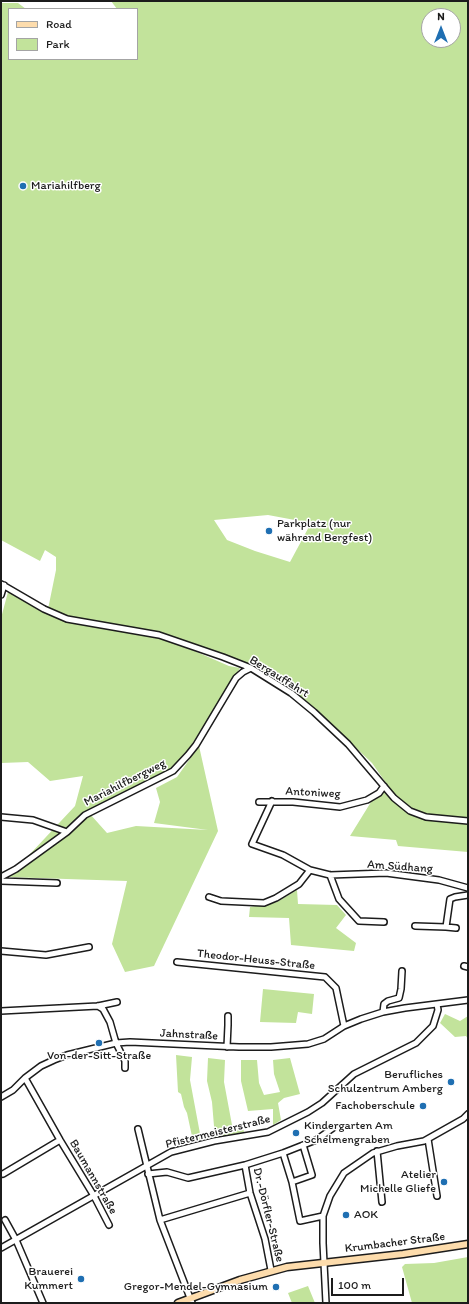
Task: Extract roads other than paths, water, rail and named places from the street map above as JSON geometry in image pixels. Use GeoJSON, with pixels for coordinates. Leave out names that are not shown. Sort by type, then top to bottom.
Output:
{"type":"FeatureCollection","features":[{"type":"Feature","properties":{"kind":"main road","name":"Krumbacher Straße"},"geometry":{"type":"LineString","coordinates":[[178,1303],[192,1301],[240,1280],[271,1270],[324,1262],[398,1255],[468,1244]]}},
{"type":"Feature","properties":{"kind":"street"},"geometry":{"type":"LineString","coordinates":[[1,595],[2,584]]}},
{"type":"Feature","properties":{"kind":"street","name":"Bergauffahrt"},"geometry":{"type":"LineString","coordinates":[[2,584],[44,609],[67,618],[159,636],[251,668],[290,693],[314,712],[348,744],[384,786],[410,811],[418,815],[435,818],[468,821]]}},
{"type":"Feature","properties":{"kind":"street","name":"Mariahilfbergweg"},"geometry":{"type":"LineString","coordinates":[[1,877],[16,869],[68,832],[85,815],[173,771],[196,745],[236,678],[251,668]]}},
{"type":"Feature","properties":{"kind":"street","name":"Antoniweg"},"geometry":{"type":"LineString","coordinates":[[259,802],[272,801],[340,807],[367,800],[379,794],[384,786]]}},
{"type":"Feature","properties":{"kind":"street","name":"Am Südhang"},"geometry":{"type":"LineString","coordinates":[[272,801],[252,844],[283,855],[310,870],[330,875],[386,873],[439,880],[468,888]]}},
{"type":"Feature","properties":{"kind":"street"},"geometry":{"type":"LineString","coordinates":[[1,818],[33,820],[68,832]]}},
{"type":"Feature","properties":{"kind":"street"},"geometry":{"type":"LineString","coordinates":[[209,897],[221,901],[264,903],[276,898],[299,884],[310,870]]}},
{"type":"Feature","properties":{"kind":"street"},"geometry":{"type":"LineString","coordinates":[[330,875],[339,899],[359,920],[384,922]]}},
{"type":"Feature","properties":{"kind":"street"},"geometry":{"type":"LineString","coordinates":[[1,881],[57,883]]}},
{"type":"Feature","properties":{"kind":"street"},"geometry":{"type":"LineString","coordinates":[[446,927],[450,899],[455,896],[468,895]]}},
{"type":"Feature","properties":{"kind":"street"},"geometry":{"type":"LineString","coordinates":[[415,926],[456,928]]}},
{"type":"Feature","properties":{"kind":"street"},"geometry":{"type":"LineString","coordinates":[[1,951],[46,955],[90,947]]}},
{"type":"Feature","properties":{"kind":"street","name":"Theodor-Heuss-Straße"},"geometry":{"type":"LineString","coordinates":[[178,962],[325,977],[336,988],[344,1026]]}},
{"type":"Feature","properties":{"kind":"street","name":"Jahnstraße"},"geometry":{"type":"LineString","coordinates":[[383,1012],[384,1004],[388,1001],[399,998],[402,971]]}},
{"type":"Feature","properties":{"kind":"street","name":"Jahnstraße"},"geometry":{"type":"LineString","coordinates":[[1,1097],[13,1090],[25,1078],[41,1066],[67,1055],[116,1043],[130,1042],[227,1047],[272,1047],[308,1044],[324,1039],[344,1026],[383,1012],[468,1000]]}},
{"type":"Feature","properties":{"kind":"street"},"geometry":{"type":"LineString","coordinates":[[1,1011],[98,1006],[117,1002]]}},
{"type":"Feature","properties":{"kind":"street","name":"Pfistermeisterstraße"},"geometry":{"type":"LineString","coordinates":[[1,1248],[171,1152],[214,1141],[268,1132],[308,1112],[322,1103],[354,1074],[416,1043],[433,1026],[438,1010],[437,1004]]}},
{"type":"Feature","properties":{"kind":"street"},"geometry":{"type":"LineString","coordinates":[[98,1006],[103,1009],[110,1022],[116,1043],[125,1061],[125,1068]]}},
{"type":"Feature","properties":{"kind":"street"},"geometry":{"type":"LineString","coordinates":[[227,1047],[228,1016]]}},
{"type":"Feature","properties":{"kind":"street","name":"Baumannstraße"},"geometry":{"type":"LineString","coordinates":[[25,1078],[94,1196],[109,1225]]}},
{"type":"Feature","properties":{"kind":"street"},"geometry":{"type":"LineString","coordinates":[[326,1303],[323,1216],[330,1196],[344,1173],[378,1151],[424,1141],[468,1114]]}},
{"type":"Feature","properties":{"kind":"street"},"geometry":{"type":"LineString","coordinates":[[148,1174],[167,1172],[188,1178],[245,1165],[303,1145],[322,1137],[333,1128]]}},
{"type":"Feature","properties":{"kind":"street"},"geometry":{"type":"LineString","coordinates":[[138,1129],[160,1220],[192,1301]]}},
{"type":"Feature","properties":{"kind":"street"},"geometry":{"type":"LineString","coordinates":[[428,1139],[437,1196]]}},
{"type":"Feature","properties":{"kind":"street","name":"Baumannstraße"},"geometry":{"type":"LineString","coordinates":[[3,1174],[60,1140]]}},
{"type":"Feature","properties":{"kind":"street"},"geometry":{"type":"LineString","coordinates":[[292,1182],[312,1175],[303,1145]]}},
{"type":"Feature","properties":{"kind":"street"},"geometry":{"type":"LineString","coordinates":[[378,1151],[382,1202]]}},
{"type":"Feature","properties":{"kind":"street"},"geometry":{"type":"LineString","coordinates":[[283,1153],[292,1182],[300,1221],[323,1216]]}},
{"type":"Feature","properties":{"kind":"street","name":"Dr.-Dörfler-Straße"},"geometry":{"type":"LineString","coordinates":[[245,1165],[250,1192],[265,1239],[271,1270]]}},
{"type":"Feature","properties":{"kind":"street"},"geometry":{"type":"LineString","coordinates":[[160,1220],[250,1192]]}},
{"type":"Feature","properties":{"kind":"street"},"geometry":{"type":"LineString","coordinates":[[5,1220],[16,1240],[43,1303]]}},
{"type":"Feature","properties":{"kind":"place","name":"Mariahilfberg"},"geometry":{"type":"Point","coordinates":[23,186]}},
{"type":"Feature","properties":{"kind":"place","name":"Parkplatz (nur während Bergfest)"},"geometry":{"type":"Point","coordinates":[269,531]}},
{"type":"Feature","properties":{"kind":"place","name":"Von-der-Sitt-Straße"},"geometry":{"type":"Point","coordinates":[99,1043]}},
{"type":"Feature","properties":{"kind":"place","name":"Berufliches Schulzentrum Amberg"},"geometry":{"type":"Point","coordinates":[451,1082]}},
{"type":"Feature","properties":{"kind":"place","name":"Fachoberschule"},"geometry":{"type":"Point","coordinates":[423,1106]}},
{"type":"Feature","properties":{"kind":"place","name":"Kindergarten Am Schelmengraben"},"geometry":{"type":"Point","coordinates":[296,1133]}},
{"type":"Feature","properties":{"kind":"place","name":"Atelier Michelle Gliefe"},"geometry":{"type":"Point","coordinates":[444,1182]}},
{"type":"Feature","properties":{"kind":"place","name":"AOK"},"geometry":{"type":"Point","coordinates":[346,1215]}},
{"type":"Feature","properties":{"kind":"place","name":"Brauerei Kummert"},"geometry":{"type":"Point","coordinates":[81,1279]}},
{"type":"Feature","properties":{"kind":"place","name":"Gregor-Mendel-Gymnasium"},"geometry":{"type":"Point","coordinates":[276,1287]}}]}
